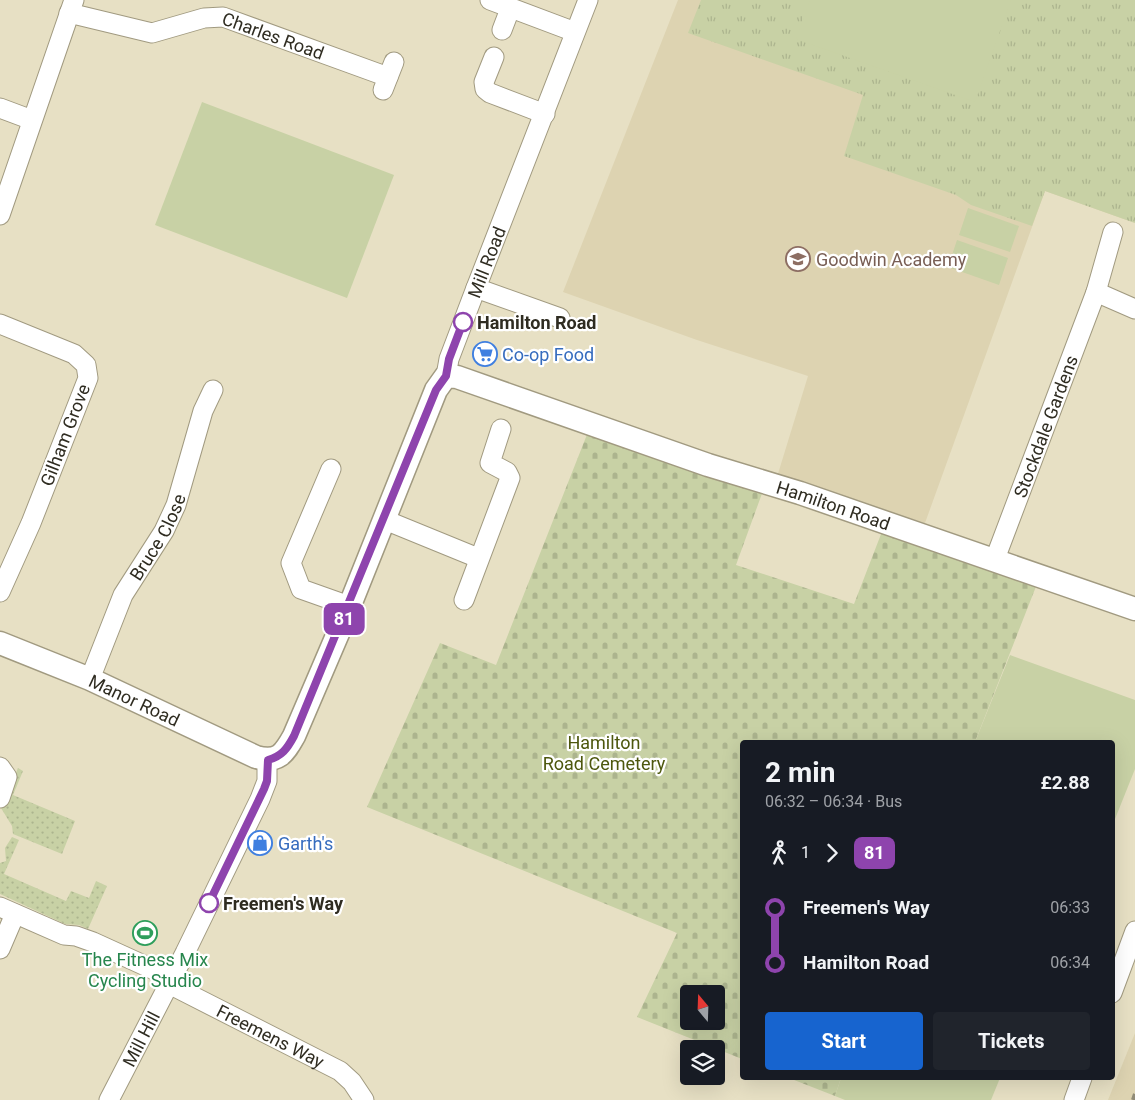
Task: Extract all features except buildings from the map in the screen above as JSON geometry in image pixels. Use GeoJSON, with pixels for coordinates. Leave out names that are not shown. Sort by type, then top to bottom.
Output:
{"type":"FeatureCollection","features":[{"type":"Feature","properties":{"kind":"main road","name":"Mill Road"},"geometry":{"type":"LineString","coordinates":[[268,760],[278,757],[287,749],[294,736],[385,520],[436,390],[446,376]]}},
{"type":"Feature","properties":{"kind":"main road","name":"Hamilton Road"},"geometry":{"type":"LineString","coordinates":[[446,376],[457,377],[708,465],[800,493],[1135,608]]}},
{"type":"Feature","properties":{"kind":"main road","name":"Manor Road"},"geometry":{"type":"LineString","coordinates":[[0,644],[90,680],[256,757],[268,760]]}},
{"type":"Feature","properties":{"kind":"street"},"geometry":{"type":"LineString","coordinates":[[490,0],[575,32]]}},
{"type":"Feature","properties":{"kind":"street","name":"Mill Road"},"geometry":{"type":"LineString","coordinates":[[446,376],[449,359],[588,0]]}},
{"type":"Feature","properties":{"kind":"street"},"geometry":{"type":"LineString","coordinates":[[0,216],[71,7]]}},
{"type":"Feature","properties":{"kind":"street","name":"Charles Road"},"geometry":{"type":"LineString","coordinates":[[71,7],[152,33],[204,18],[223,18],[388,77]]}},
{"type":"Feature","properties":{"kind":"street"},"geometry":{"type":"LineString","coordinates":[[502,30],[510,8]]}},
{"type":"Feature","properties":{"kind":"street"},"geometry":{"type":"LineString","coordinates":[[494,57],[484,82],[485,88],[490,93],[544,114]]}},
{"type":"Feature","properties":{"kind":"street"},"geometry":{"type":"LineString","coordinates":[[0,108],[32,120]]}},
{"type":"Feature","properties":{"kind":"street","name":"Stockdale Gardens"},"geometry":{"type":"LineString","coordinates":[[995,559],[1096,292],[1113,232]]}},
{"type":"Feature","properties":{"kind":"street"},"geometry":{"type":"LineString","coordinates":[[476,288],[560,318]]}},
{"type":"Feature","properties":{"kind":"street"},"geometry":{"type":"LineString","coordinates":[[1096,292],[1135,309]]}},
{"type":"Feature","properties":{"kind":"street","name":"Gilham Grove"},"geometry":{"type":"LineString","coordinates":[[0,324],[74,354],[86,365],[88,378],[31,523],[0,592]]}},
{"type":"Feature","properties":{"kind":"street","name":"Bruce Close"},"geometry":{"type":"LineString","coordinates":[[90,680],[123,595],[164,531],[176,505],[203,411],[213,390]]}},
{"type":"Feature","properties":{"kind":"street"},"geometry":{"type":"LineString","coordinates":[[464,600],[478,558],[510,478],[507,472],[490,463],[501,429]]}},
{"type":"Feature","properties":{"kind":"street"},"geometry":{"type":"LineString","coordinates":[[330,469],[291,563],[301,589],[349,606]]}},
{"type":"Feature","properties":{"kind":"street"},"geometry":{"type":"LineString","coordinates":[[385,520],[478,558]]}},
{"type":"Feature","properties":{"kind":"street","name":"Mill Hill"},"geometry":{"type":"LineString","coordinates":[[109,1100],[171,981],[260,799],[267,781],[268,760]]}},
{"type":"Feature","properties":{"kind":"street"},"geometry":{"type":"LineString","coordinates":[[0,767],[7,776],[0,798]]}},
{"type":"Feature","properties":{"kind":"street"},"geometry":{"type":"LineString","coordinates":[[0,949],[8,910]]}},
{"type":"Feature","properties":{"kind":"street","name":"Freemens Way"},"geometry":{"type":"LineString","coordinates":[[8,910],[64,934],[76,936],[171,981],[340,1071],[352,1082],[363,1100]]}},
{"type":"Feature","properties":{"kind":"street"},"geometry":{"type":"LineString","coordinates":[[1115,985],[1135,931]]}},
{"type":"Feature","properties":{"kind":"street"},"geometry":{"type":"LineString","coordinates":[[1074,1100],[1081,1080]]}},
{"type":"Feature","properties":{"kind":"shaded area","name":"Goodwin Academy"},"geometry":{"type":"Polygon","coordinates":[[[678,0],[1135,0],[1135,223],[1045,191],[925,523],[777,477],[808,376],[697,340],[563,292],[678,0]]]}},
{"type":"Feature","properties":{"kind":"shaded area"},"geometry":{"type":"Polygon","coordinates":[[[1135,1033],[1135,1100],[1108,1100],[1135,1033]]]}},
{"type":"Feature","properties":{"kind":"green space"},"geometry":{"type":"Polygon","coordinates":[[[701,0],[1135,0],[1135,223],[1045,191],[1032,226],[971,205],[956,195],[844,156],[863,95],[688,33],[701,0]]]}},
{"type":"Feature","properties":{"kind":"green space"},"geometry":{"type":"Polygon","coordinates":[[[810,0],[1011,0],[975,102],[796,39],[810,0]]]}},
{"type":"Feature","properties":{"kind":"green space"},"geometry":{"type":"Polygon","coordinates":[[[202,102],[394,175],[347,298],[155,225],[202,102]]]}},
{"type":"Feature","properties":{"kind":"green space"},"geometry":{"type":"Polygon","coordinates":[[[968,208],[1019,226],[1010,252],[959,235],[968,208]]]}},
{"type":"Feature","properties":{"kind":"green space"},"geometry":{"type":"Polygon","coordinates":[[[957,240],[1008,258],[999,285],[948,267],[957,240]]]}},
{"type":"Feature","properties":{"kind":"green space","name":"Hamilton Road Cemetery"},"geometry":{"type":"Polygon","coordinates":[[[588,432],[764,488],[736,565],[854,604],[883,529],[1037,584],[976,740],[740,740],[740,1058],[725,1052],[725,1040],[694,1040],[637,1017],[677,933],[367,807],[440,643],[496,665],[588,432]]]}},
{"type":"Feature","properties":{"kind":"green space"},"geometry":{"type":"Polygon","coordinates":[[[1010,655],[1135,700],[1135,769],[1115,819],[1115,740],[976,740],[1010,655]]]}},
{"type":"Feature","properties":{"kind":"green space"},"geometry":{"type":"Polygon","coordinates":[[[18,768],[23,771],[13,795],[75,821],[62,854],[13,834],[12,826],[1,808],[18,768]]]}},
{"type":"Feature","properties":{"kind":"green space"},"geometry":{"type":"Polygon","coordinates":[[[12,837],[19,840],[4,874],[66,901],[71,891],[89,898],[96,881],[107,886],[88,929],[79,925],[65,924],[0,894],[0,863],[6,861],[5,848],[12,837]]]}},
{"type":"Feature","properties":{"kind":"green space"},"geometry":{"type":"Polygon","coordinates":[[[794,1080],[840,1080],[835,1096],[794,1080]]]}},
{"type":"Feature","properties":{"kind":"green space"},"geometry":{"type":"Polygon","coordinates":[[[840,1080],[999,1080],[991,1100],[845,1100],[835,1096],[840,1080]]]}},
{"type":"Feature","properties":{"kind":"railway"},"geometry":{"type":"LineString","coordinates":[[1133,1100],[1135,1094]]}},
{"type":"Feature","properties":{"kind":"bus line","name":"81"},"geometry":{"type":"LineString","coordinates":[[209,903],[260,799],[267,781],[268,760],[278,757],[287,749],[294,736],[385,520],[436,390],[446,376],[449,359],[463,322]]}},
{"type":"Feature","properties":{"kind":"place","name":"Goodwin Academy"},"geometry":{"type":"Point","coordinates":[798,259]}},
{"type":"Feature","properties":{"kind":"place","name":"Hamilton Road"},"geometry":{"type":"Point","coordinates":[463,322]}},
{"type":"Feature","properties":{"kind":"place","name":"Co-op Food"},"geometry":{"type":"Point","coordinates":[485,354]}},
{"type":"Feature","properties":{"kind":"place","name":"Garth's"},"geometry":{"type":"Point","coordinates":[260,843]}},
{"type":"Feature","properties":{"kind":"place","name":"Freemen's Way"},"geometry":{"type":"Point","coordinates":[209,903]}},
{"type":"Feature","properties":{"kind":"place","name":"The Fitness Mix Cycling Studio"},"geometry":{"type":"Point","coordinates":[145,933]}}]}
